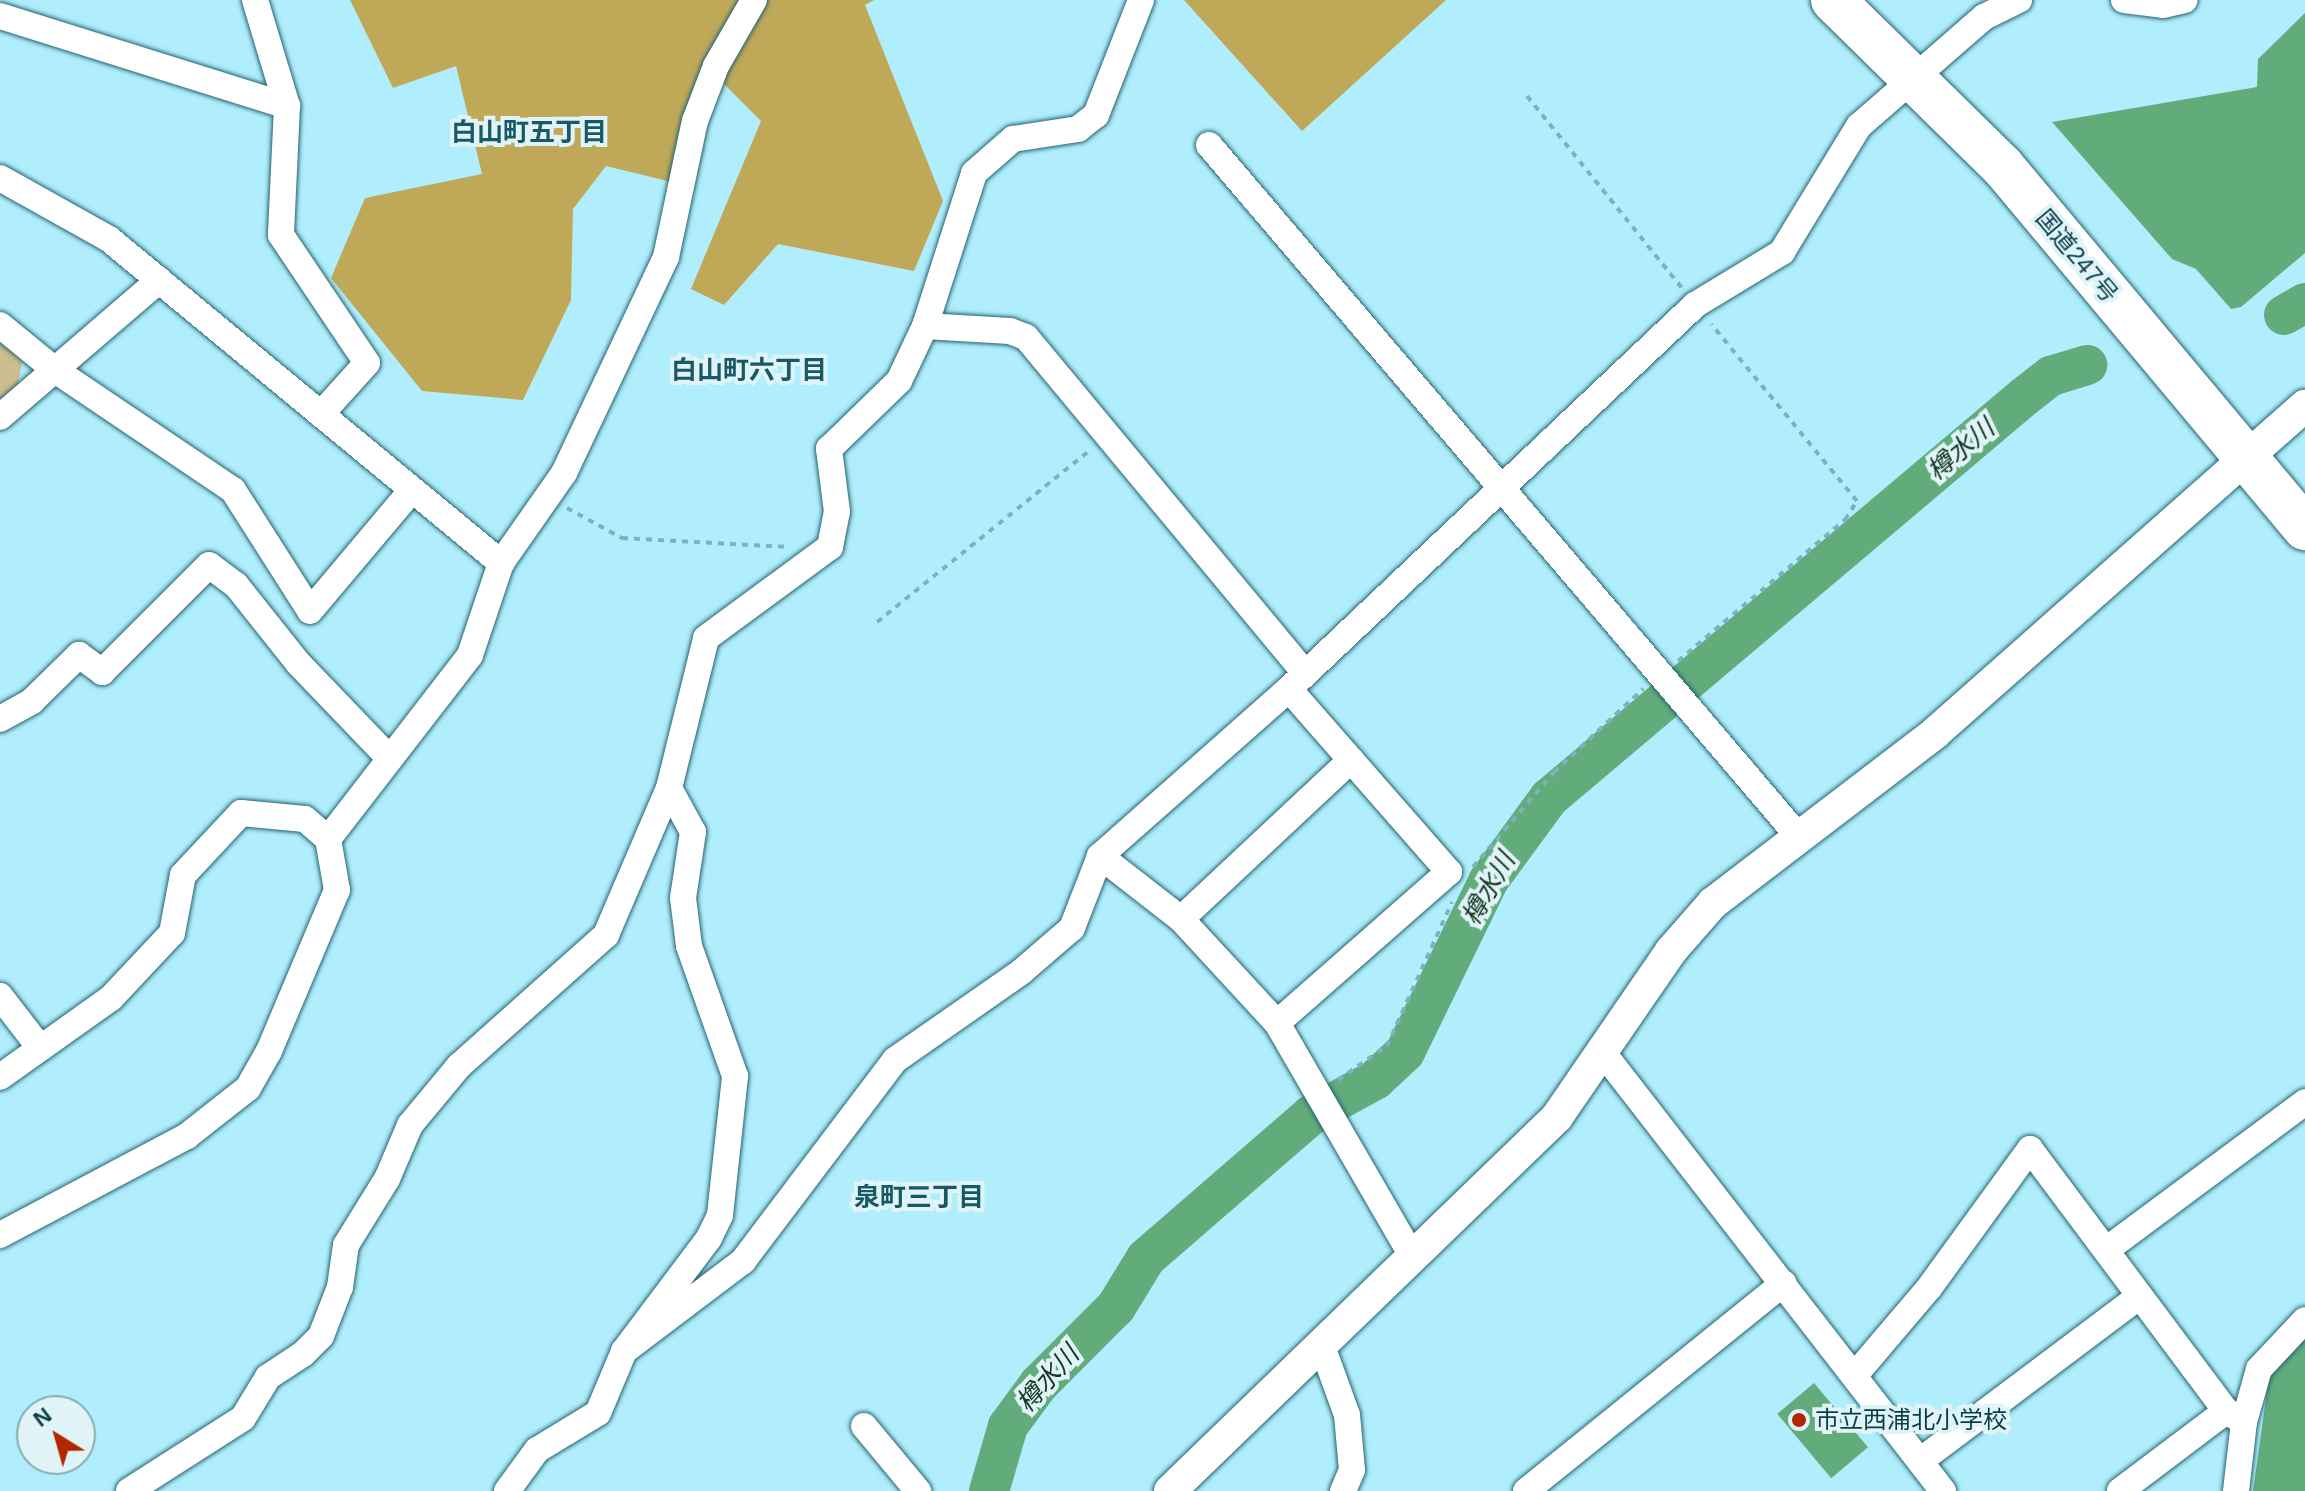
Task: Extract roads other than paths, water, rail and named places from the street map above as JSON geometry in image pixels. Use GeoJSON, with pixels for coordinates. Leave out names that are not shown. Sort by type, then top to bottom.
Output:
{"type":"FeatureCollection","features":[{"type":"Feature","properties":{"kind":"highway","name":"国道247号"},"geometry":{"type":"LineString","coordinates":[[1833,0],[1918,80],[2003,167],[2305,528]]}},
{"type":"Feature","properties":{"kind":"street"},"geometry":{"type":"LineString","coordinates":[[255,0],[287,106],[281,235],[367,363],[321,414]]}},
{"type":"Feature","properties":{"kind":"street"},"geometry":{"type":"LineString","coordinates":[[328,839],[388,757],[470,655],[501,563],[564,473],[649,299],[674,233],[695,121],[722,54],[754,0]]}},
{"type":"Feature","properties":{"kind":"street"},"geometry":{"type":"LineString","coordinates":[[129,1491],[243,1418],[268,1377],[303,1354],[321,1336],[340,1287],[346,1245],[387,1179],[410,1125],[459,1066],[606,935],[669,788],[706,638],[830,547],[836,526],[829,449],[899,381],[925,326],[974,173],[1013,139],[1078,129],[1096,115],[1141,0]]}},
{"type":"Feature","properties":{"kind":"street"},"geometry":{"type":"LineString","coordinates":[[624,1351],[743,1261],[895,1060],[1021,972],[1072,928],[1100,856],[1297,681],[1695,305],[1782,252],[1859,126],[1918,80],[1984,17],[2019,0]]}},
{"type":"Feature","properties":{"kind":"street"},"geometry":{"type":"LineString","coordinates":[[2124,0],[2163,5],[2184,0]]}},
{"type":"Feature","properties":{"kind":"street"},"geometry":{"type":"LineString","coordinates":[[0,16],[287,106]]}},
{"type":"Feature","properties":{"kind":"street"},"geometry":{"type":"LineString","coordinates":[[1209,145],[1504,486],[1799,837]]}},
{"type":"Feature","properties":{"kind":"street"},"geometry":{"type":"LineString","coordinates":[[0,178],[109,239],[501,563]]}},
{"type":"Feature","properties":{"kind":"street"},"geometry":{"type":"LineString","coordinates":[[0,417],[159,280]]}},
{"type":"Feature","properties":{"kind":"street"},"geometry":{"type":"LineString","coordinates":[[0,325],[55,370],[233,490],[310,611],[411,491]]}},
{"type":"Feature","properties":{"kind":"street"},"geometry":{"type":"LineString","coordinates":[[925,326],[1018,333],[1111,438],[1297,681],[1351,760],[1449,872],[1277,1023]]}},
{"type":"Feature","properties":{"kind":"street"},"geometry":{"type":"LineString","coordinates":[[1170,1491],[1557,1117],[1604,1054],[1671,951],[1713,903],[1997,682],[2305,406]]}},
{"type":"Feature","properties":{"kind":"street"},"geometry":{"type":"LineString","coordinates":[[0,719],[32,701],[79,655],[102,672],[209,565],[236,585],[298,663],[388,757]]}},
{"type":"Feature","properties":{"kind":"street"},"geometry":{"type":"LineString","coordinates":[[1181,919],[1351,760]]}},
{"type":"Feature","properties":{"kind":"street"},"geometry":{"type":"LineString","coordinates":[[507,1491],[537,1450],[598,1413],[624,1351],[709,1238],[720,1215],[736,1104],[735,1076],[707,1005],[683,918],[691,823],[669,788]]}},
{"type":"Feature","properties":{"kind":"street"},"geometry":{"type":"LineString","coordinates":[[0,1077],[111,998],[172,933],[183,875],[241,813],[305,819],[328,839],[337,890],[274,1039],[248,1088],[187,1136],[0,1235]]}},
{"type":"Feature","properties":{"kind":"street"},"geometry":{"type":"LineString","coordinates":[[1100,856],[1181,919],[1277,1023],[1412,1256]]}},
{"type":"Feature","properties":{"kind":"street"},"geometry":{"type":"LineString","coordinates":[[0,996],[40,1048]]}},
{"type":"Feature","properties":{"kind":"street"},"geometry":{"type":"LineString","coordinates":[[1604,1054],[1943,1491]]}},
{"type":"Feature","properties":{"kind":"street"},"geometry":{"type":"LineString","coordinates":[[2106,1250],[2305,1102]]}},
{"type":"Feature","properties":{"kind":"street"},"geometry":{"type":"LineString","coordinates":[[1855,1375],[1929,1288],[2030,1149],[2235,1417]]}},
{"type":"Feature","properties":{"kind":"street"},"geometry":{"type":"LineString","coordinates":[[1526,1491],[1784,1283]]}},
{"type":"Feature","properties":{"kind":"street"},"geometry":{"type":"LineString","coordinates":[[1920,1461],[2140,1296]]}},
{"type":"Feature","properties":{"kind":"street"},"geometry":{"type":"LineString","coordinates":[[2236,1491],[2235,1417],[2259,1369],[2305,1320]]}},
{"type":"Feature","properties":{"kind":"street"},"geometry":{"type":"LineString","coordinates":[[1322,1346],[1347,1415],[1352,1470],[1343,1491]]}},
{"type":"Feature","properties":{"kind":"street"},"geometry":{"type":"LineString","coordinates":[[2120,1491],[2235,1417]]}},
{"type":"Feature","properties":{"kind":"street"},"geometry":{"type":"LineString","coordinates":[[864,1426],[918,1491]]}},
{"type":"Feature","properties":{"kind":"waterway","name":"樽水川"},"geometry":{"type":"LineString","coordinates":[[2284,315],[2305,303]]}},
{"type":"Feature","properties":{"kind":"waterway","name":"樽水川"},"geometry":{"type":"LineString","coordinates":[[989,1491],[1008,1426],[1039,1384],[1116,1307],[1146,1258],[1311,1115],[1375,1080],[1405,1052],[1489,880],[1549,798],[2025,396],[2051,376],[2087,365]]}},
{"type":"Feature","properties":{"kind":"place","name":"市立西浦北小学校"},"geometry":{"type":"Point","coordinates":[1799,1420]}},
{"type":"Feature","properties":{"kind":"district","name":"白山町五丁目"},"geometry":{"type":"Point","coordinates":[529,133]}},
{"type":"Feature","properties":{"kind":"district","name":"白山町六丁目"},"geometry":{"type":"Point","coordinates":[749,371]}},
{"type":"Feature","properties":{"kind":"district","name":"泉町三丁目"},"geometry":{"type":"Point","coordinates":[919,1198]}}]}
